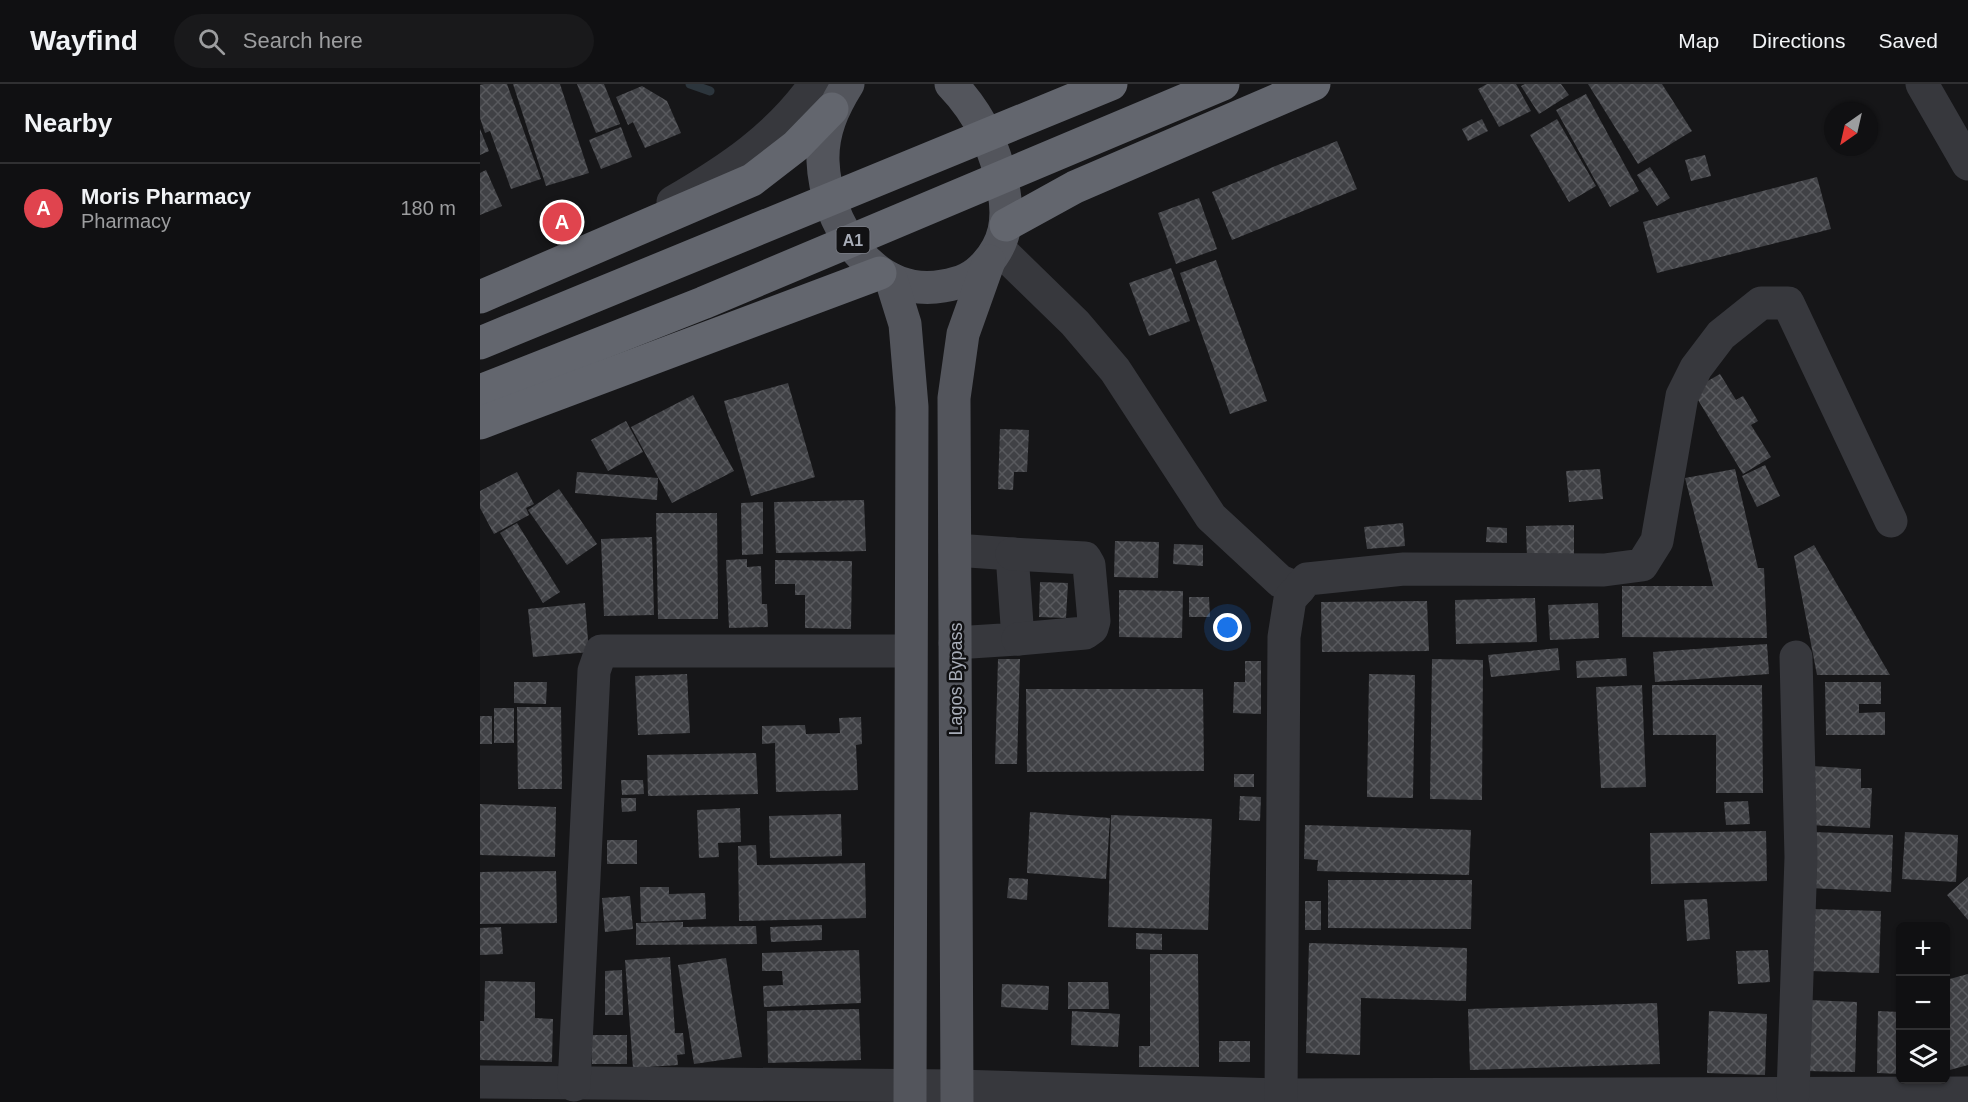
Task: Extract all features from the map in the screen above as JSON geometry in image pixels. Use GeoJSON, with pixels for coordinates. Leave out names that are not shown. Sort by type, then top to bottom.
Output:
{"type":"FeatureCollection","features":[{"type":"Feature","properties":{"kind":"highway"},"geometry":{"type":"LineString","coordinates":[[480,343],[1111,84]]}},
{"type":"Feature","properties":{"kind":"highway","name":"A1"},"geometry":{"type":"LineString","coordinates":[[480,391],[703,303],[1223,84]]}},
{"type":"Feature","properties":{"kind":"highway"},"geometry":{"type":"LineString","coordinates":[[998,245],[1075,187],[1314,84]]}},
{"type":"Feature","properties":{"kind":"highway"},"geometry":{"type":"LineString","coordinates":[[480,297],[752,180],[796,146],[832,92]]}},
{"type":"Feature","properties":{"kind":"highway"},"geometry":{"type":"LineString","coordinates":[[480,423],[885,276]]}},
{"type":"Feature","properties":{"kind":"main road"},"geometry":{"type":"LineString","coordinates":[[832,92],[823,161],[827,190],[834,213],[845,236],[885,276],[904,285],[932,289],[960,283],[979,272],[998,245],[1006,203],[1001,174],[990,139],[969,103],[951,84]]}},
{"type":"Feature","properties":{"kind":"main road","name":"Lagos Bypass"},"geometry":{"type":"LineString","coordinates":[[957,1094],[954,398],[963,334],[998,245]]}},
{"type":"Feature","properties":{"kind":"main road"},"geometry":{"type":"LineString","coordinates":[[885,276],[905,324],[910,361],[912,407],[909,651],[910,1095]]}},
{"type":"Feature","properties":{"kind":"street"},"geometry":{"type":"LineString","coordinates":[[1922,84],[1968,164]]}},
{"type":"Feature","properties":{"kind":"street"},"geometry":{"type":"LineString","coordinates":[[998,245],[1074,323],[1115,370],[1211,517],[1280,581],[1299,589]]}},
{"type":"Feature","properties":{"kind":"street"},"geometry":{"type":"LineString","coordinates":[[480,289],[523,278]]}},
{"type":"Feature","properties":{"kind":"street"},"geometry":{"type":"LineString","coordinates":[[1281,1098],[1284,638],[1290,599],[1307,579],[1404,569],[1604,570],[1642,566],[1657,541],[1682,396],[1696,368],[1721,335],[1761,303],[1788,303],[1891,521]]}},
{"type":"Feature","properties":{"kind":"street"},"geometry":{"type":"LineString","coordinates":[[955,550],[1085,558],[1089,565],[1094,621],[1092,628],[1085,633],[956,643]]}},
{"type":"Feature","properties":{"kind":"street"},"geometry":{"type":"LineString","coordinates":[[1012,554],[1018,639]]}},
{"type":"Feature","properties":{"kind":"street"},"geometry":{"type":"LineString","coordinates":[[574,1085],[594,671],[601,651],[909,651]]}},
{"type":"Feature","properties":{"kind":"street"},"geometry":{"type":"LineString","coordinates":[[1793,1094],[1801,857],[1796,657]]}},
{"type":"Feature","properties":{"kind":"street"},"geometry":{"type":"LineString","coordinates":[[480,1082],[910,1095],[1281,1098],[1602,1099],[1793,1094],[1920,1097],[1968,1093]]}},
{"type":"Feature","properties":{"kind":"building"},"geometry":{"type":"Polygon","coordinates":[[[507,84],[541,179],[511,189],[490,131],[485,133],[480,118],[480,85],[507,84]]]}},
{"type":"Feature","properties":{"kind":"building"},"geometry":{"type":"Polygon","coordinates":[[[513,84],[560,84],[589,173],[546,186],[513,84]]]}},
{"type":"Feature","properties":{"kind":"building"},"geometry":{"type":"Polygon","coordinates":[[[577,84],[604,84],[620,124],[596,133],[577,84]]]}},
{"type":"Feature","properties":{"kind":"building"},"geometry":{"type":"Polygon","coordinates":[[[1487,84],[1516,84],[1531,111],[1499,127],[1478,89],[1487,84]]]}},
{"type":"Feature","properties":{"kind":"building"},"geometry":{"type":"Polygon","coordinates":[[[1561,84],[1569,95],[1539,114],[1521,86],[1561,84]]]}},
{"type":"Feature","properties":{"kind":"building"},"geometry":{"type":"Polygon","coordinates":[[[1588,84],[1662,84],[1692,131],[1638,164],[1588,84]]]}},
{"type":"Feature","properties":{"kind":"building"},"geometry":{"type":"Polygon","coordinates":[[[642,86],[667,101],[681,133],[645,148],[633,122],[628,125],[616,97],[642,86]]]}},
{"type":"Feature","properties":{"kind":"building"},"geometry":{"type":"Polygon","coordinates":[[[1586,94],[1639,191],[1610,207],[1556,110],[1586,94]]]}},
{"type":"Feature","properties":{"kind":"building"},"geometry":{"type":"Polygon","coordinates":[[[1482,119],[1488,131],[1468,141],[1462,129],[1482,119]]]}},
{"type":"Feature","properties":{"kind":"building"},"geometry":{"type":"Polygon","coordinates":[[[1557,119],[1596,186],[1569,202],[1530,135],[1557,119]]]}},
{"type":"Feature","properties":{"kind":"building"},"geometry":{"type":"Polygon","coordinates":[[[621,127],[632,157],[601,169],[589,140],[621,127]]]}},
{"type":"Feature","properties":{"kind":"building"},"geometry":{"type":"Polygon","coordinates":[[[480,129],[489,151],[480,155],[480,129]]]}},
{"type":"Feature","properties":{"kind":"building"},"geometry":{"type":"Polygon","coordinates":[[[1337,141],[1357,189],[1232,240],[1212,192],[1337,141]]]}},
{"type":"Feature","properties":{"kind":"building"},"geometry":{"type":"Polygon","coordinates":[[[1705,155],[1711,176],[1691,181],[1685,160],[1705,155]]]}},
{"type":"Feature","properties":{"kind":"building"},"geometry":{"type":"Polygon","coordinates":[[[1650,167],[1670,198],[1657,206],[1637,175],[1650,167]]]}},
{"type":"Feature","properties":{"kind":"building"},"geometry":{"type":"Polygon","coordinates":[[[486,170],[502,206],[480,215],[480,173],[486,170]]]}},
{"type":"Feature","properties":{"kind":"building"},"geometry":{"type":"Polygon","coordinates":[[[1817,177],[1831,229],[1657,273],[1643,222],[1817,177]]]}},
{"type":"Feature","properties":{"kind":"building"},"geometry":{"type":"Polygon","coordinates":[[[1199,198],[1217,249],[1176,264],[1158,213],[1199,198]]]}},
{"type":"Feature","properties":{"kind":"building"},"geometry":{"type":"Polygon","coordinates":[[[1216,260],[1267,401],[1230,414],[1180,273],[1216,260]]]}},
{"type":"Feature","properties":{"kind":"building"},"geometry":{"type":"Polygon","coordinates":[[[1171,268],[1190,321],[1149,336],[1129,283],[1171,268]]]}},
{"type":"Feature","properties":{"kind":"building"},"geometry":{"type":"Polygon","coordinates":[[[1720,374],[1736,400],[1743,396],[1758,421],[1751,425],[1771,457],[1743,474],[1692,390],[1720,374]]]}},
{"type":"Feature","properties":{"kind":"building"},"geometry":{"type":"Polygon","coordinates":[[[788,383],[815,477],[751,496],[724,401],[788,383]]]}},
{"type":"Feature","properties":{"kind":"building"},"geometry":{"type":"Polygon","coordinates":[[[693,395],[734,471],[672,503],[631,427],[693,395]]]}},
{"type":"Feature","properties":{"kind":"building"},"geometry":{"type":"Polygon","coordinates":[[[626,421],[643,452],[608,471],[591,440],[626,421]]]}},
{"type":"Feature","properties":{"kind":"building"},"geometry":{"type":"Polygon","coordinates":[[[1000,429],[1029,430],[1027,472],[1014,472],[1013,490],[998,489],[1000,429]]]}},
{"type":"Feature","properties":{"kind":"building"},"geometry":{"type":"Polygon","coordinates":[[[1765,465],[1780,496],[1757,507],[1742,476],[1765,465]]]}},
{"type":"Feature","properties":{"kind":"building"},"geometry":{"type":"Polygon","coordinates":[[[1600,469],[1603,499],[1569,502],[1566,471],[1600,469]]]}},
{"type":"Feature","properties":{"kind":"building"},"geometry":{"type":"Polygon","coordinates":[[[1735,469],[1758,568],[1764,568],[1767,638],[1622,637],[1622,586],[1713,586],[1685,478],[1735,469]]]}},
{"type":"Feature","properties":{"kind":"building"},"geometry":{"type":"Polygon","coordinates":[[[517,472],[534,504],[526,508],[529,515],[494,534],[480,508],[480,491],[517,472]]]}},
{"type":"Feature","properties":{"kind":"building"},"geometry":{"type":"Polygon","coordinates":[[[577,472],[658,478],[657,500],[575,493],[577,472]]]}},
{"type":"Feature","properties":{"kind":"building"},"geometry":{"type":"Polygon","coordinates":[[[559,489],[597,544],[567,565],[528,510],[559,489]]]}},
{"type":"Feature","properties":{"kind":"building"},"geometry":{"type":"Polygon","coordinates":[[[864,500],[866,551],[776,553],[774,502],[864,500]]]}},
{"type":"Feature","properties":{"kind":"building"},"geometry":{"type":"Polygon","coordinates":[[[763,502],[763,554],[742,555],[741,503],[763,502]]]}},
{"type":"Feature","properties":{"kind":"building"},"geometry":{"type":"Polygon","coordinates":[[[656,513],[717,513],[718,619],[658,619],[656,513]]]}},
{"type":"Feature","properties":{"kind":"building"},"geometry":{"type":"Polygon","coordinates":[[[517,523],[560,592],[543,603],[500,533],[517,523]]]}},
{"type":"Feature","properties":{"kind":"building"},"geometry":{"type":"Polygon","coordinates":[[[1403,523],[1405,546],[1367,549],[1364,527],[1403,523]]]}},
{"type":"Feature","properties":{"kind":"building"},"geometry":{"type":"Polygon","coordinates":[[[1574,525],[1574,556],[1527,557],[1526,526],[1574,525]]]}},
{"type":"Feature","properties":{"kind":"building"},"geometry":{"type":"Polygon","coordinates":[[[1487,527],[1507,528],[1507,543],[1486,542],[1487,527]]]}},
{"type":"Feature","properties":{"kind":"building"},"geometry":{"type":"Polygon","coordinates":[[[652,537],[654,615],[604,616],[601,539],[652,537]]]}},
{"type":"Feature","properties":{"kind":"building"},"geometry":{"type":"Polygon","coordinates":[[[1115,541],[1159,542],[1158,578],[1114,577],[1115,541]]]}},
{"type":"Feature","properties":{"kind":"building"},"geometry":{"type":"Polygon","coordinates":[[[1174,544],[1203,545],[1203,566],[1173,564],[1174,544]]]}},
{"type":"Feature","properties":{"kind":"building"},"geometry":{"type":"Polygon","coordinates":[[[1814,545],[1890,675],[1817,675],[1794,556],[1814,545]]]}},
{"type":"Feature","properties":{"kind":"building"},"geometry":{"type":"Polygon","coordinates":[[[747,559],[747,567],[761,566],[762,604],[767,604],[768,627],[729,628],[726,560],[747,559]]]}},
{"type":"Feature","properties":{"kind":"building"},"geometry":{"type":"Polygon","coordinates":[[[775,560],[852,561],[851,629],[805,628],[805,595],[795,595],[795,584],[775,584],[775,560]]]}},
{"type":"Feature","properties":{"kind":"building"},"geometry":{"type":"Polygon","coordinates":[[[1040,582],[1068,583],[1066,618],[1039,617],[1040,582]]]}},
{"type":"Feature","properties":{"kind":"building"},"geometry":{"type":"Polygon","coordinates":[[[1119,590],[1183,591],[1182,638],[1119,637],[1119,590]]]}},
{"type":"Feature","properties":{"kind":"building"},"geometry":{"type":"Polygon","coordinates":[[[1189,597],[1209,597],[1210,617],[1189,617],[1189,597]]]}},
{"type":"Feature","properties":{"kind":"building"},"geometry":{"type":"Polygon","coordinates":[[[1535,598],[1537,642],[1456,644],[1455,600],[1535,598]]]}},
{"type":"Feature","properties":{"kind":"building"},"geometry":{"type":"Polygon","coordinates":[[[1427,601],[1429,651],[1322,652],[1321,602],[1427,601]]]}},
{"type":"Feature","properties":{"kind":"building"},"geometry":{"type":"Polygon","coordinates":[[[585,603],[589,652],[533,657],[528,609],[585,603]]]}},
{"type":"Feature","properties":{"kind":"building"},"geometry":{"type":"Polygon","coordinates":[[[1598,603],[1599,638],[1550,640],[1548,605],[1598,603]]]}},
{"type":"Feature","properties":{"kind":"building"},"geometry":{"type":"Polygon","coordinates":[[[1767,644],[1769,674],[1655,682],[1653,652],[1767,644]]]}},
{"type":"Feature","properties":{"kind":"building"},"geometry":{"type":"Polygon","coordinates":[[[1558,648],[1560,670],[1491,677],[1488,655],[1558,648]]]}},
{"type":"Feature","properties":{"kind":"building"},"geometry":{"type":"Polygon","coordinates":[[[1626,658],[1627,676],[1577,678],[1576,661],[1626,658]]]}},
{"type":"Feature","properties":{"kind":"building"},"geometry":{"type":"Polygon","coordinates":[[[998,659],[1020,659],[1017,764],[995,764],[998,659]]]}},
{"type":"Feature","properties":{"kind":"building"},"geometry":{"type":"Polygon","coordinates":[[[1432,659],[1483,660],[1482,800],[1430,799],[1432,659]]]}},
{"type":"Feature","properties":{"kind":"building"},"geometry":{"type":"Polygon","coordinates":[[[1245,661],[1261,661],[1261,714],[1233,713],[1234,682],[1245,682],[1245,661]]]}},
{"type":"Feature","properties":{"kind":"building"},"geometry":{"type":"Polygon","coordinates":[[[687,674],[690,733],[638,735],[635,676],[687,674]]]}},
{"type":"Feature","properties":{"kind":"building"},"geometry":{"type":"Polygon","coordinates":[[[1369,674],[1415,675],[1413,798],[1367,797],[1369,674]]]}},
{"type":"Feature","properties":{"kind":"building"},"geometry":{"type":"Polygon","coordinates":[[[514,682],[547,682],[546,704],[514,703],[514,682]]]}},
{"type":"Feature","properties":{"kind":"building"},"geometry":{"type":"Polygon","coordinates":[[[1825,682],[1881,682],[1881,704],[1859,704],[1859,713],[1885,712],[1885,735],[1826,735],[1825,682]]]}},
{"type":"Feature","properties":{"kind":"building"},"geometry":{"type":"Polygon","coordinates":[[[1642,685],[1646,787],[1601,788],[1596,687],[1642,685]]]}},
{"type":"Feature","properties":{"kind":"building"},"geometry":{"type":"Polygon","coordinates":[[[1652,685],[1762,685],[1763,793],[1716,793],[1716,735],[1653,735],[1652,685]]]}},
{"type":"Feature","properties":{"kind":"building"},"geometry":{"type":"Polygon","coordinates":[[[1026,689],[1203,689],[1204,771],[1027,772],[1026,689]]]}},
{"type":"Feature","properties":{"kind":"building"},"geometry":{"type":"Polygon","coordinates":[[[517,707],[561,707],[562,789],[518,789],[517,707]]]}},
{"type":"Feature","properties":{"kind":"building"},"geometry":{"type":"Polygon","coordinates":[[[494,708],[514,708],[514,743],[494,743],[494,708]]]}},
{"type":"Feature","properties":{"kind":"building"},"geometry":{"type":"Polygon","coordinates":[[[480,716],[492,716],[492,744],[480,744],[480,716]]]}},
{"type":"Feature","properties":{"kind":"building"},"geometry":{"type":"Polygon","coordinates":[[[861,717],[862,744],[856,745],[858,790],[776,792],[775,743],[762,744],[762,726],[805,725],[806,734],[840,733],[839,718],[861,717]]]}},
{"type":"Feature","properties":{"kind":"building"},"geometry":{"type":"Polygon","coordinates":[[[756,753],[758,794],[648,796],[647,755],[756,753]]]}},
{"type":"Feature","properties":{"kind":"building"},"geometry":{"type":"Polygon","coordinates":[[[1812,766],[1861,769],[1861,788],[1872,788],[1870,828],[1809,825],[1812,766]]]}},
{"type":"Feature","properties":{"kind":"building"},"geometry":{"type":"Polygon","coordinates":[[[1234,774],[1254,774],[1254,787],[1234,787],[1234,774]]]}},
{"type":"Feature","properties":{"kind":"building"},"geometry":{"type":"Polygon","coordinates":[[[621,780],[643,780],[644,794],[622,795],[621,780]]]}},
{"type":"Feature","properties":{"kind":"building"},"geometry":{"type":"Polygon","coordinates":[[[1240,796],[1261,797],[1260,821],[1239,820],[1240,796]]]}},
{"type":"Feature","properties":{"kind":"building"},"geometry":{"type":"Polygon","coordinates":[[[621,798],[636,798],[636,811],[622,812],[621,798]]]}},
{"type":"Feature","properties":{"kind":"building"},"geometry":{"type":"Polygon","coordinates":[[[1748,801],[1750,824],[1726,825],[1724,802],[1748,801]]]}},
{"type":"Feature","properties":{"kind":"building"},"geometry":{"type":"Polygon","coordinates":[[[480,804],[556,807],[555,857],[480,855],[480,804]]]}},
{"type":"Feature","properties":{"kind":"building"},"geometry":{"type":"Polygon","coordinates":[[[740,808],[741,842],[718,843],[719,857],[699,858],[697,810],[740,808]]]}},
{"type":"Feature","properties":{"kind":"building"},"geometry":{"type":"Polygon","coordinates":[[[1030,812],[1110,818],[1106,879],[1027,873],[1030,812]]]}},
{"type":"Feature","properties":{"kind":"building"},"geometry":{"type":"Polygon","coordinates":[[[841,814],[842,856],[770,858],[769,816],[841,814]]]}},
{"type":"Feature","properties":{"kind":"building"},"geometry":{"type":"Polygon","coordinates":[[[1111,815],[1212,819],[1208,930],[1108,927],[1111,815]]]}},
{"type":"Feature","properties":{"kind":"building"},"geometry":{"type":"Polygon","coordinates":[[[1305,825],[1471,830],[1469,875],[1317,871],[1318,860],[1304,859],[1305,825]]]}},
{"type":"Feature","properties":{"kind":"building"},"geometry":{"type":"Polygon","coordinates":[[[1766,831],[1767,881],[1651,884],[1650,833],[1766,831]]]}},
{"type":"Feature","properties":{"kind":"building"},"geometry":{"type":"Polygon","coordinates":[[[1812,832],[1893,835],[1891,892],[1810,888],[1812,832]]]}},
{"type":"Feature","properties":{"kind":"building"},"geometry":{"type":"Polygon","coordinates":[[[1905,832],[1958,835],[1956,882],[1902,879],[1905,832]]]}},
{"type":"Feature","properties":{"kind":"building"},"geometry":{"type":"Polygon","coordinates":[[[607,840],[637,840],[637,864],[607,864],[607,840]]]}},
{"type":"Feature","properties":{"kind":"building"},"geometry":{"type":"Polygon","coordinates":[[[756,845],[757,865],[865,863],[866,918],[739,921],[738,846],[756,845]]]}},
{"type":"Feature","properties":{"kind":"building"},"geometry":{"type":"Polygon","coordinates":[[[556,871],[557,923],[480,924],[480,872],[556,871]]]}},
{"type":"Feature","properties":{"kind":"building"},"geometry":{"type":"Polygon","coordinates":[[[1968,877],[1968,920],[1947,895],[1968,877]]]}},
{"type":"Feature","properties":{"kind":"building"},"geometry":{"type":"Polygon","coordinates":[[[1009,878],[1028,879],[1027,900],[1007,898],[1009,878]]]}},
{"type":"Feature","properties":{"kind":"building"},"geometry":{"type":"Polygon","coordinates":[[[1328,880],[1472,880],[1471,929],[1328,928],[1328,880]]]}},
{"type":"Feature","properties":{"kind":"building"},"geometry":{"type":"Polygon","coordinates":[[[640,887],[669,887],[669,894],[705,893],[706,919],[641,922],[640,887]]]}},
{"type":"Feature","properties":{"kind":"building"},"geometry":{"type":"Polygon","coordinates":[[[630,896],[633,929],[605,932],[602,898],[630,896]]]}},
{"type":"Feature","properties":{"kind":"building"},"geometry":{"type":"Polygon","coordinates":[[[1707,899],[1710,939],[1687,941],[1684,900],[1707,899]]]}},
{"type":"Feature","properties":{"kind":"building"},"geometry":{"type":"Polygon","coordinates":[[[1305,901],[1321,901],[1321,930],[1305,930],[1305,901]]]}},
{"type":"Feature","properties":{"kind":"building"},"geometry":{"type":"Polygon","coordinates":[[[1811,909],[1881,911],[1879,973],[1809,971],[1811,909]]]}},
{"type":"Feature","properties":{"kind":"building"},"geometry":{"type":"Polygon","coordinates":[[[683,922],[683,927],[756,926],[757,944],[636,945],[636,923],[683,922]]]}},
{"type":"Feature","properties":{"kind":"building"},"geometry":{"type":"Polygon","coordinates":[[[822,925],[822,940],[771,942],[770,927],[822,925]]]}},
{"type":"Feature","properties":{"kind":"building"},"geometry":{"type":"Polygon","coordinates":[[[501,927],[503,954],[480,955],[480,928],[501,927]]]}},
{"type":"Feature","properties":{"kind":"building"},"geometry":{"type":"Polygon","coordinates":[[[1136,933],[1162,934],[1162,950],[1136,949],[1136,933]]]}},
{"type":"Feature","properties":{"kind":"building"},"geometry":{"type":"Polygon","coordinates":[[[1309,943],[1467,948],[1466,1001],[1361,998],[1360,1055],[1306,1053],[1309,943]]]}},
{"type":"Feature","properties":{"kind":"building"},"geometry":{"type":"Polygon","coordinates":[[[859,950],[861,1003],[764,1007],[763,986],[783,985],[782,971],[762,971],[762,953],[859,950]]]}},
{"type":"Feature","properties":{"kind":"building"},"geometry":{"type":"Polygon","coordinates":[[[1768,950],[1770,982],[1738,984],[1736,951],[1768,950]]]}},
{"type":"Feature","properties":{"kind":"building"},"geometry":{"type":"Polygon","coordinates":[[[1150,954],[1198,954],[1199,1067],[1139,1067],[1139,1046],[1150,1046],[1150,954]]]}},
{"type":"Feature","properties":{"kind":"building"},"geometry":{"type":"Polygon","coordinates":[[[670,957],[675,1033],[683,1033],[685,1054],[677,1055],[678,1065],[633,1068],[625,960],[670,957]]]}},
{"type":"Feature","properties":{"kind":"building"},"geometry":{"type":"Polygon","coordinates":[[[726,958],[742,1057],[694,1064],[678,965],[726,958]]]}},
{"type":"Feature","properties":{"kind":"building"},"geometry":{"type":"Polygon","coordinates":[[[622,970],[623,1015],[605,1015],[605,971],[622,970]]]}},
{"type":"Feature","properties":{"kind":"building"},"geometry":{"type":"Polygon","coordinates":[[[1968,974],[1968,1065],[1950,1070],[1950,1030],[1950,979],[1968,974]]]}},
{"type":"Feature","properties":{"kind":"building"},"geometry":{"type":"Polygon","coordinates":[[[485,981],[535,982],[535,1018],[553,1019],[552,1062],[480,1060],[480,1021],[484,1021],[485,981]]]}},
{"type":"Feature","properties":{"kind":"building"},"geometry":{"type":"Polygon","coordinates":[[[1068,982],[1108,982],[1109,1009],[1068,1009],[1068,982]]]}},
{"type":"Feature","properties":{"kind":"building"},"geometry":{"type":"Polygon","coordinates":[[[1002,984],[1049,986],[1048,1010],[1001,1007],[1002,984]]]}},
{"type":"Feature","properties":{"kind":"building"},"geometry":{"type":"Polygon","coordinates":[[[1808,1000],[1857,1002],[1855,1072],[1806,1071],[1808,1000]]]}},
{"type":"Feature","properties":{"kind":"building"},"geometry":{"type":"Polygon","coordinates":[[[1657,1003],[1660,1064],[1470,1070],[1468,1009],[1657,1003]]]}},
{"type":"Feature","properties":{"kind":"building"},"geometry":{"type":"Polygon","coordinates":[[[859,1009],[861,1060],[768,1063],[767,1011],[859,1009]]]}},
{"type":"Feature","properties":{"kind":"building"},"geometry":{"type":"Polygon","coordinates":[[[1072,1011],[1120,1014],[1118,1047],[1071,1045],[1072,1011]]]}},
{"type":"Feature","properties":{"kind":"building"},"geometry":{"type":"Polygon","coordinates":[[[1709,1011],[1767,1014],[1765,1075],[1707,1073],[1709,1011]]]}},
{"type":"Feature","properties":{"kind":"building"},"geometry":{"type":"Polygon","coordinates":[[[1878,1011],[1896,1012],[1896,1074],[1877,1073],[1878,1011]]]}},
{"type":"Feature","properties":{"kind":"building"},"geometry":{"type":"Polygon","coordinates":[[[592,1035],[627,1035],[627,1064],[592,1064],[592,1035]]]}},
{"type":"Feature","properties":{"kind":"building"},"geometry":{"type":"Polygon","coordinates":[[[1219,1041],[1250,1041],[1250,1062],[1219,1062],[1219,1041]]]}},
{"type":"Feature","properties":{"kind":"waterway"},"geometry":{"type":"LineString","coordinates":[[690,84],[710,91]]}},
{"type":"Feature","properties":{"kind":"place","name":"Moris Pharmacy"},"geometry":{"type":"Point","coordinates":[562,222]}}]}
